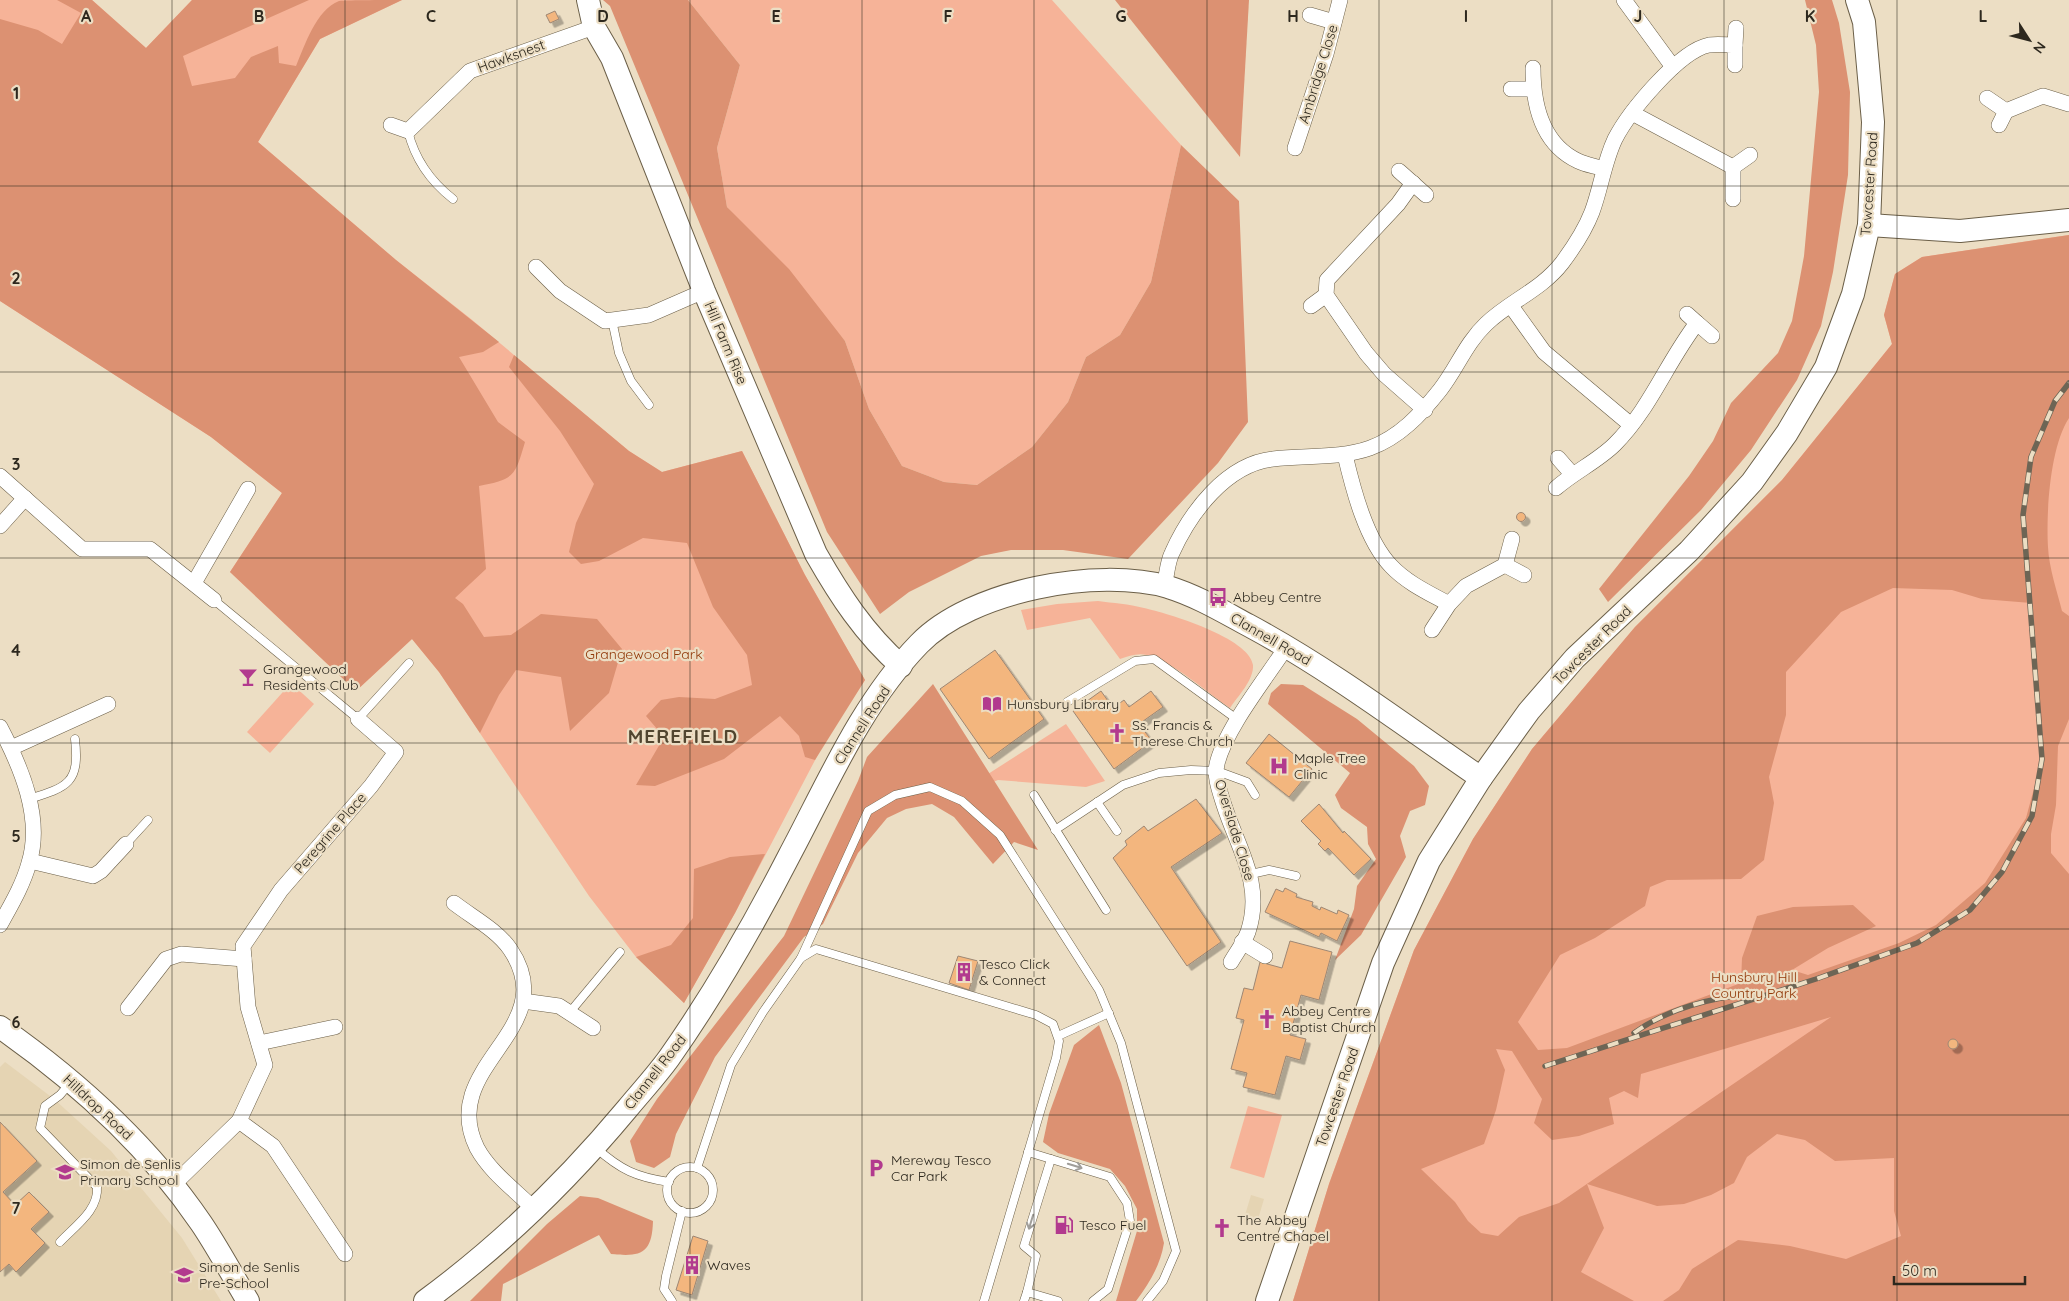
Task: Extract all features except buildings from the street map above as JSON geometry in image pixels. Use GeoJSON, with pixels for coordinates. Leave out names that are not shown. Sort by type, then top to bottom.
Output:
{"type":"FeatureCollection","features":[{"type":"Feature","properties":{"kind":"street","name":"Hill Farm Rise"},"geometry":{"type":"LineString","coordinates":[[588,0],[594,26],[612,58],[704,291],[816,554],[860,624],[901,666]]}},
{"type":"Feature","properties":{"kind":"street","name":"Ambridge Close"},"geometry":{"type":"LineString","coordinates":[[1295,148],[1326,54],[1340,0]]}},
{"type":"Feature","properties":{"kind":"street"},"geometry":{"type":"LineString","coordinates":[[1624,0],[1673,67]]}},
{"type":"Feature","properties":{"kind":"street","name":"Towcester Road"},"geometry":{"type":"LineString","coordinates":[[1267,1301],[1383,963],[1429,861],[1481,778],[1529,711],[1575,658],[1689,551],[1752,482],[1787,433],[1826,366],[1853,294],[1869,224],[1873,122],[1864,22],[1857,0]]}},
{"type":"Feature","properties":{"kind":"street"},"geometry":{"type":"LineString","coordinates":[[1310,15],[1334,22]]}},
{"type":"Feature","properties":{"kind":"street","name":"Hawksnest"},"geometry":{"type":"LineString","coordinates":[[408,132],[470,71],[594,26]]}},
{"type":"Feature","properties":{"kind":"street"},"geometry":{"type":"LineString","coordinates":[[1735,65],[1736,28]]}},
{"type":"Feature","properties":{"kind":"street"},"geometry":{"type":"LineString","coordinates":[[1164,586],[1171,555],[1189,522],[1214,490],[1242,469],[1271,459],[1345,455],[1371,448],[1403,430],[1425,410],[1446,382],[1469,343],[1488,322],[1536,289],[1560,265],[1578,241],[1592,212],[1604,169],[1615,140],[1632,113],[1686,55],[1709,45],[1735,45]]}},
{"type":"Feature","properties":{"kind":"street"},"geometry":{"type":"LineString","coordinates":[[1533,68],[1533,89],[1541,123],[1558,147],[1578,162],[1604,169]]}},
{"type":"Feature","properties":{"kind":"street"},"geometry":{"type":"LineString","coordinates":[[1511,89],[1533,89]]}},
{"type":"Feature","properties":{"kind":"street"},"geometry":{"type":"LineString","coordinates":[[1999,125],[2006,111],[2043,96],[2069,104]]}},
{"type":"Feature","properties":{"kind":"street"},"geometry":{"type":"LineString","coordinates":[[1987,98],[2006,111]]}},
{"type":"Feature","properties":{"kind":"street"},"geometry":{"type":"LineString","coordinates":[[1632,113],[1734,166]]}},
{"type":"Feature","properties":{"kind":"street"},"geometry":{"type":"LineString","coordinates":[[391,125],[408,132]]}},
{"type":"Feature","properties":{"kind":"street"},"geometry":{"type":"LineString","coordinates":[[1734,166],[1750,155]]}},
{"type":"Feature","properties":{"kind":"street"},"geometry":{"type":"LineString","coordinates":[[1732,199],[1734,166]]}},
{"type":"Feature","properties":{"kind":"street"},"geometry":{"type":"LineString","coordinates":[[1399,171],[1426,195]]}},
{"type":"Feature","properties":{"kind":"street"},"geometry":{"type":"LineString","coordinates":[[1413,184],[1398,204],[1327,280],[1326,295],[1366,353],[1384,374],[1425,410]]}},
{"type":"Feature","properties":{"kind":"street"},"geometry":{"type":"LineString","coordinates":[[1869,224],[1960,231],[2069,220]]}},
{"type":"Feature","properties":{"kind":"street"},"geometry":{"type":"LineString","coordinates":[[536,267],[560,291],[605,321],[649,316],[704,291]]}},
{"type":"Feature","properties":{"kind":"street"},"geometry":{"type":"LineString","coordinates":[[1311,306],[1326,295]]}},
{"type":"Feature","properties":{"kind":"street"},"geometry":{"type":"LineString","coordinates":[[1511,306],[1544,352],[1631,425]]}},
{"type":"Feature","properties":{"kind":"street"},"geometry":{"type":"LineString","coordinates":[[1556,488],[1572,474],[1614,445],[1631,425],[1657,389],[1692,319],[1712,336]]}},
{"type":"Feature","properties":{"kind":"street"},"geometry":{"type":"LineString","coordinates":[[1345,455],[1353,489],[1374,540],[1390,565],[1415,585],[1449,604]]}},
{"type":"Feature","properties":{"kind":"street"},"geometry":{"type":"LineString","coordinates":[[1558,458],[1572,474]]}},
{"type":"Feature","properties":{"kind":"street"},"geometry":{"type":"LineString","coordinates":[[0,476],[82,549],[150,549],[214,600]]}},
{"type":"Feature","properties":{"kind":"street"},"geometry":{"type":"LineString","coordinates":[[194,584],[248,488]]}},
{"type":"Feature","properties":{"kind":"street"},"geometry":{"type":"LineString","coordinates":[[0,526],[25,498]]}},
{"type":"Feature","properties":{"kind":"street"},"geometry":{"type":"LineString","coordinates":[[1432,630],[1449,604],[1466,586],[1505,565],[1512,540]]}},
{"type":"Feature","properties":{"kind":"street"},"geometry":{"type":"LineString","coordinates":[[1505,565],[1524,576]]}},
{"type":"Feature","properties":{"kind":"street","name":"Clannell Road"},"geometry":{"type":"LineString","coordinates":[[425,1301],[490,1250],[534,1209],[595,1147],[667,1061],[730,966],[790,856],[828,778],[862,719],[921,642],[952,618],[1004,596],[1063,582],[1122,580],[1164,586],[1194,596],[1287,646],[1481,778]]}},
{"type":"Feature","properties":{"kind":"street","name":"Overslade Close"},"geometry":{"type":"LineString","coordinates":[[1231,962],[1247,933],[1254,903],[1251,874],[1230,824],[1218,786],[1217,764],[1238,720],[1287,646]]}},
{"type":"Feature","properties":{"kind":"street"},"geometry":{"type":"LineString","coordinates":[[11,748],[108,704]]}},
{"type":"Feature","properties":{"kind":"street","name":"Peregrine Place"},"geometry":{"type":"LineString","coordinates":[[172,1186],[239,1121],[265,1064],[248,1007],[243,946],[281,890],[371,786],[396,752],[358,719]]}},
{"type":"Feature","properties":{"kind":"street"},"geometry":{"type":"LineString","coordinates":[[0,727],[11,748],[29,799],[34,830],[30,861],[21,884],[0,925]]}},
{"type":"Feature","properties":{"kind":"street"},"geometry":{"type":"LineString","coordinates":[[30,861],[93,876],[101,871],[126,844]]}},
{"type":"Feature","properties":{"kind":"street"},"geometry":{"type":"LineString","coordinates":[[454,903],[500,938],[510,948],[519,965],[523,1001],[518,1020],[479,1075],[469,1108],[470,1129],[478,1148],[491,1167],[534,1209]]}},
{"type":"Feature","properties":{"kind":"street"},"geometry":{"type":"LineString","coordinates":[[1242,942],[1265,956]]}},
{"type":"Feature","properties":{"kind":"street"},"geometry":{"type":"LineString","coordinates":[[128,1008],[166,959],[181,954],[244,959]]}},
{"type":"Feature","properties":{"kind":"street"},"geometry":{"type":"LineString","coordinates":[[523,1001],[559,1006],[593,1028]]}},
{"type":"Feature","properties":{"kind":"street","name":"Hilldrop Road"},"geometry":{"type":"LineString","coordinates":[[0,1027],[72,1081],[133,1139],[201,1222],[248,1301]]}},
{"type":"Feature","properties":{"kind":"street"},"geometry":{"type":"LineString","coordinates":[[259,1043],[335,1027]]}},
{"type":"Feature","properties":{"kind":"street"},"geometry":{"type":"LineString","coordinates":[[239,1121],[273,1146],[345,1254]]}},
{"type":"Feature","properties":{"kind":"lane"},"geometry":{"type":"LineString","coordinates":[[408,132],[412,148],[434,185],[453,199]]}},
{"type":"Feature","properties":{"kind":"lane"},"geometry":{"type":"LineString","coordinates":[[612,320],[620,353],[631,381],[649,405]]}},
{"type":"Feature","properties":{"kind":"lane"},"geometry":{"type":"LineString","coordinates":[[214,600],[358,719],[409,663]]}},
{"type":"Feature","properties":{"kind":"lane"},"geometry":{"type":"LineString","coordinates":[[1067,702],[1135,660],[1154,659],[1238,720]]}},
{"type":"Feature","properties":{"kind":"lane"},"geometry":{"type":"LineString","coordinates":[[29,799],[60,789],[70,782],[76,769],[75,739]]}},
{"type":"Feature","properties":{"kind":"lane"},"geometry":{"type":"LineString","coordinates":[[1055,830],[1123,785],[1159,773],[1191,770],[1217,771],[1247,782],[1255,794]]}},
{"type":"Feature","properties":{"kind":"lane"},"geometry":{"type":"LineString","coordinates":[[697,1168],[731,1066],[763,1012],[801,958],[868,811],[895,795],[930,787],[962,801],[1000,835],[1099,990],[1121,1043],[1176,1251],[1163,1282],[1147,1301]]}},
{"type":"Feature","properties":{"kind":"lane"},"geometry":{"type":"LineString","coordinates":[[1034,796],[1106,910]]}},
{"type":"Feature","properties":{"kind":"lane"},"geometry":{"type":"LineString","coordinates":[[1098,802],[1117,831]]}},
{"type":"Feature","properties":{"kind":"lane"},"geometry":{"type":"LineString","coordinates":[[126,844],[148,820]]}},
{"type":"Feature","properties":{"kind":"lane"},"geometry":{"type":"LineString","coordinates":[[1251,874],[1269,870],[1296,876]]}},
{"type":"Feature","properties":{"kind":"lane"},"geometry":{"type":"LineString","coordinates":[[801,958],[816,949],[846,956],[1036,1015],[1053,1024],[1059,1041],[1056,1058],[984,1301]]}},
{"type":"Feature","properties":{"kind":"lane"},"geometry":{"type":"LineString","coordinates":[[570,1012],[620,952]]}},
{"type":"Feature","properties":{"kind":"lane"},"geometry":{"type":"LineString","coordinates":[[1058,1036],[1108,1013]]}},
{"type":"Feature","properties":{"kind":"lane"},"geometry":{"type":"LineString","coordinates":[[60,1242],[92,1209],[98,1197],[97,1187],[40,1128],[45,1106],[60,1095],[72,1081]]}},
{"type":"Feature","properties":{"kind":"lane"},"geometry":{"type":"LineString","coordinates":[[595,1147],[614,1164],[635,1176],[669,1182]]}},
{"type":"Feature","properties":{"kind":"lane"},"geometry":{"type":"LineString","coordinates":[[1028,1152],[1110,1177],[1127,1203],[1130,1220],[1108,1289],[1093,1301]]}},
{"type":"Feature","properties":{"kind":"lane"},"geometry":{"type":"LineString","coordinates":[[1024,1301],[1036,1256],[1024,1246],[1051,1159]]}},
{"type":"Feature","properties":{"kind":"lane"},"geometry":{"type":"LineString","coordinates":[[683,1168],[697,1168],[703,1171],[712,1182],[712,1197],[709,1203],[697,1212],[682,1212],[676,1208],[668,1196],[669,1182],[672,1176],[683,1168]]}},
{"type":"Feature","properties":{"kind":"lane"},"geometry":{"type":"LineString","coordinates":[[672,1301],[664,1289],[682,1212]]}},
{"type":"Feature","properties":{"kind":"lane"},"geometry":{"type":"LineString","coordinates":[[1027,1292],[1058,1301]]}},
{"type":"Feature","properties":{"kind":"shaded area","name":"Simon de Senlis Primary School"},"geometry":{"type":"Polygon","coordinates":[[[5,1062],[54,1099],[111,1151],[182,1238],[221,1301],[0,1301],[0,1067],[5,1062]]]}},
{"type":"Feature","properties":{"kind":"shaded area"},"geometry":{"type":"Polygon","coordinates":[[[1251,1195],[1264,1199],[1256,1226],[1243,1222],[1251,1195]]]}},
{"type":"Feature","properties":{"kind":"green space","name":"Grangewood Park"},"geometry":{"type":"Polygon","coordinates":[[[0,0],[92,0],[146,48],[192,0],[402,0],[320,39],[258,142],[396,260],[471,319],[629,451],[662,472],[742,451],[805,575],[865,680],[824,743],[735,913],[684,1003],[636,957],[589,896],[439,672],[412,639],[356,691],[230,572],[282,493],[211,437],[0,301],[0,0]]]}},
{"type":"Feature","properties":{"kind":"green space"},"geometry":{"type":"Polygon","coordinates":[[[57,0],[92,0],[146,48],[192,0],[309,0],[183,56],[192,86],[235,78],[251,57],[278,46],[279,63],[296,66],[312,29],[324,12],[339,1],[402,0],[320,39],[258,142],[396,260],[499,342],[483,352],[459,357],[498,422],[525,442],[519,462],[512,474],[500,481],[479,486],[486,569],[455,598],[463,604],[484,637],[511,635],[541,614],[597,619],[622,649],[609,693],[570,731],[561,677],[516,670],[499,695],[480,733],[439,672],[412,639],[356,691],[230,572],[282,493],[211,437],[0,301],[0,19],[38,30],[62,44],[81,13],[57,0]]]}},
{"type":"Feature","properties":{"kind":"green space"},"geometry":{"type":"Polygon","coordinates":[[[603,0],[688,0],[740,65],[717,148],[727,207],[789,269],[845,341],[869,409],[902,466],[944,482],[977,485],[1032,447],[1068,402],[1086,357],[1120,335],[1151,282],[1181,145],[1239,201],[1248,422],[1218,463],[1128,559],[1063,550],[1011,550],[981,556],[909,592],[880,614],[827,532],[610,6],[603,0]]]}},
{"type":"Feature","properties":{"kind":"green space"},"geometry":{"type":"Polygon","coordinates":[[[688,0],[1052,0],[1181,145],[1151,282],[1120,335],[1086,357],[1068,402],[1032,447],[977,485],[944,482],[902,466],[869,409],[845,341],[727,207],[717,148],[740,65],[688,0]]]}},
{"type":"Feature","properties":{"kind":"green space"},"geometry":{"type":"Polygon","coordinates":[[[1115,0],[1249,0],[1240,157],[1115,0]]]}},
{"type":"Feature","properties":{"kind":"green space"},"geometry":{"type":"Polygon","coordinates":[[[1805,0],[1832,0],[1839,23],[1850,92],[1848,175],[1833,272],[1821,326],[1797,380],[1751,450],[1701,510],[1608,602],[1599,589],[1689,476],[1713,441],[1731,403],[1778,353],[1792,321],[1804,256],[1819,92],[1816,45],[1805,0]]]}},
{"type":"Feature","properties":{"kind":"green space","name":"Hunsbury Hill Country Park"},"geometry":{"type":"Polygon","coordinates":[[[2069,235],[2069,1301],[1293,1301],[1329,1184],[1414,950],[1473,839],[1532,749],[1635,627],[1782,480],[1892,344],[1884,315],[1895,274],[1922,257],[2069,235]]]}},
{"type":"Feature","properties":{"kind":"green space","name":"Hunsbury Hill Country Park"},"geometry":{"type":"Polygon","coordinates":[[[2069,235],[2069,418],[2057,445],[2053,462],[2048,533],[2049,555],[2062,611],[2069,616],[2069,719],[2058,746],[2056,805],[2051,834],[2051,853],[2069,874],[2069,1301],[1663,1301],[1679,1290],[1692,1269],[1738,1240],[1790,1246],[1846,1259],[1901,1236],[1894,1211],[1894,1158],[1835,1161],[1805,1140],[1777,1134],[1747,1157],[1734,1183],[1711,1195],[1684,1204],[1657,1206],[1587,1184],[1604,1228],[1581,1272],[1634,1301],[1293,1301],[1329,1184],[1414,950],[1473,839],[1532,749],[1635,627],[1782,480],[1892,344],[1884,315],[1895,274],[1922,257],[2069,235]],[[1893,588],[1841,612],[1786,672],[1786,715],[1769,777],[1774,803],[1764,860],[1741,879],[1667,880],[1650,887],[1645,906],[1595,938],[1560,955],[1518,1022],[1538,1050],[1567,1048],[1741,983],[1742,958],[1757,916],[1793,907],[1853,905],[1876,926],[1828,948],[1792,970],[1808,975],[1899,943],[1936,925],[1985,883],[2026,818],[2042,759],[2031,603],[1982,599],[1952,590],[1893,588]],[[1831,1017],[1641,1074],[1638,1098],[1624,1091],[1609,1098],[1614,1124],[1579,1136],[1552,1140],[1534,1123],[1542,1099],[1512,1051],[1496,1049],[1505,1070],[1496,1110],[1484,1144],[1421,1169],[1455,1202],[1468,1221],[1481,1233],[1498,1236],[1519,1217],[1559,1203],[1831,1017]]]}},
{"type":"Feature","properties":{"kind":"green space"},"geometry":{"type":"Polygon","coordinates":[[[514,355],[629,451],[662,472],[742,451],[805,575],[865,680],[815,760],[805,757],[799,736],[780,716],[724,759],[655,786],[636,785],[664,737],[646,716],[661,700],[679,697],[715,699],[752,685],[747,655],[713,607],[687,543],[643,538],[599,561],[581,564],[569,552],[576,523],[594,484],[560,431],[509,367],[514,355]]]}},
{"type":"Feature","properties":{"kind":"green space"},"geometry":{"type":"Polygon","coordinates":[[[1098,601],[1155,611],[1188,621],[1223,636],[1238,645],[1248,655],[1253,665],[1253,671],[1248,682],[1230,708],[1179,671],[1157,659],[1140,654],[1120,659],[1090,618],[1027,630],[1021,610],[1057,604],[1098,601]]]}},
{"type":"Feature","properties":{"kind":"green space"},"geometry":{"type":"Polygon","coordinates":[[[291,683],[314,704],[270,753],[247,732],[291,683]]]}},
{"type":"Feature","properties":{"kind":"green space"},"geometry":{"type":"Polygon","coordinates":[[[933,684],[1038,850],[1014,842],[993,864],[954,817],[932,804],[906,809],[887,818],[858,853],[823,924],[804,937],[715,1057],[676,1134],[670,1157],[654,1168],[636,1162],[630,1141],[657,1099],[784,936],[858,781],[867,757],[933,684]]]}},
{"type":"Feature","properties":{"kind":"green space"},"geometry":{"type":"Polygon","coordinates":[[[1281,684],[1303,685],[1357,719],[1414,766],[1429,786],[1425,805],[1410,811],[1400,836],[1406,857],[1361,935],[1335,960],[1354,909],[1357,886],[1376,859],[1368,844],[1367,827],[1341,808],[1335,795],[1350,773],[1268,704],[1271,693],[1281,684]]]}},
{"type":"Feature","properties":{"kind":"green space"},"geometry":{"type":"Polygon","coordinates":[[[1066,724],[1105,781],[1086,787],[998,780],[993,782],[988,774],[1066,724]]]}},
{"type":"Feature","properties":{"kind":"green space"},"geometry":{"type":"Polygon","coordinates":[[[765,854],[735,913],[684,1003],[636,957],[671,945],[693,918],[694,869],[730,857],[765,854]]]}},
{"type":"Feature","properties":{"kind":"green space"},"geometry":{"type":"Polygon","coordinates":[[[1099,1025],[1121,1083],[1164,1243],[1154,1274],[1136,1301],[1116,1301],[1137,1231],[1137,1209],[1125,1186],[1110,1169],[1058,1153],[1043,1142],[1049,1114],[1074,1045],[1099,1025]]]}},
{"type":"Feature","properties":{"kind":"green space"},"geometry":{"type":"Polygon","coordinates":[[[1248,1106],[1282,1115],[1264,1178],[1230,1168],[1248,1106]]]}},
{"type":"Feature","properties":{"kind":"green space"},"geometry":{"type":"Polygon","coordinates":[[[580,1196],[598,1198],[653,1221],[647,1247],[637,1254],[611,1254],[599,1235],[503,1284],[501,1301],[470,1301],[547,1224],[580,1196]]]}},
{"type":"Feature","properties":{"kind":"railway"},"geometry":{"type":"LineString","coordinates":[[1545,1066],[1816,979],[1917,943],[1970,910],[2002,872],[2032,816],[2042,759],[2023,515],[2031,457],[2055,401],[2069,383]]}},
{"type":"Feature","properties":{"kind":"railway"},"geometry":{"type":"LineString","coordinates":[[1634,1033],[1661,1017],[1690,1006],[1706,1001],[1753,994]]}},
{"type":"Feature","properties":{"kind":"place","name":"Abbey Centre"},"geometry":{"type":"Point","coordinates":[1218,597]}},
{"type":"Feature","properties":{"kind":"place","name":"Grangewood Residents Club"},"geometry":{"type":"Point","coordinates":[248,677]}},
{"type":"Feature","properties":{"kind":"place","name":"Hunsbury Library"},"geometry":{"type":"Point","coordinates":[992,704]}},
{"type":"Feature","properties":{"kind":"place","name":"Ss. Francis & Therese Church"},"geometry":{"type":"Point","coordinates":[1117,733]}},
{"type":"Feature","properties":{"kind":"place","name":"Maple Tree Clinic"},"geometry":{"type":"Point","coordinates":[1279,766]}},
{"type":"Feature","properties":{"kind":"place","name":"Tesco Click & Connect"},"geometry":{"type":"Point","coordinates":[964,972]}},
{"type":"Feature","properties":{"kind":"place","name":"Abbey Centre Baptist Church"},"geometry":{"type":"Point","coordinates":[1267,1019]}},
{"type":"Feature","properties":{"kind":"place","name":"Mereway Tesco Car Park"},"geometry":{"type":"Point","coordinates":[876,1168]}},
{"type":"Feature","properties":{"kind":"place","name":"Simon de Senlis Primary School"},"geometry":{"type":"Point","coordinates":[65,1172]}},
{"type":"Feature","properties":{"kind":"place","name":"Tesco Fuel"},"geometry":{"type":"Point","coordinates":[1064,1225]}},
{"type":"Feature","properties":{"kind":"place","name":"The Abbey Centre Chapel"},"geometry":{"type":"Point","coordinates":[1222,1228]}},
{"type":"Feature","properties":{"kind":"place","name":"Waves"},"geometry":{"type":"Point","coordinates":[692,1265]}},
{"type":"Feature","properties":{"kind":"place","name":"Simon de Senlis Pre-School"},"geometry":{"type":"Point","coordinates":[184,1275]}},
{"type":"Feature","properties":{"kind":"district","name":"MEREFIELD"},"geometry":{"type":"Point","coordinates":[683,736]}}]}
